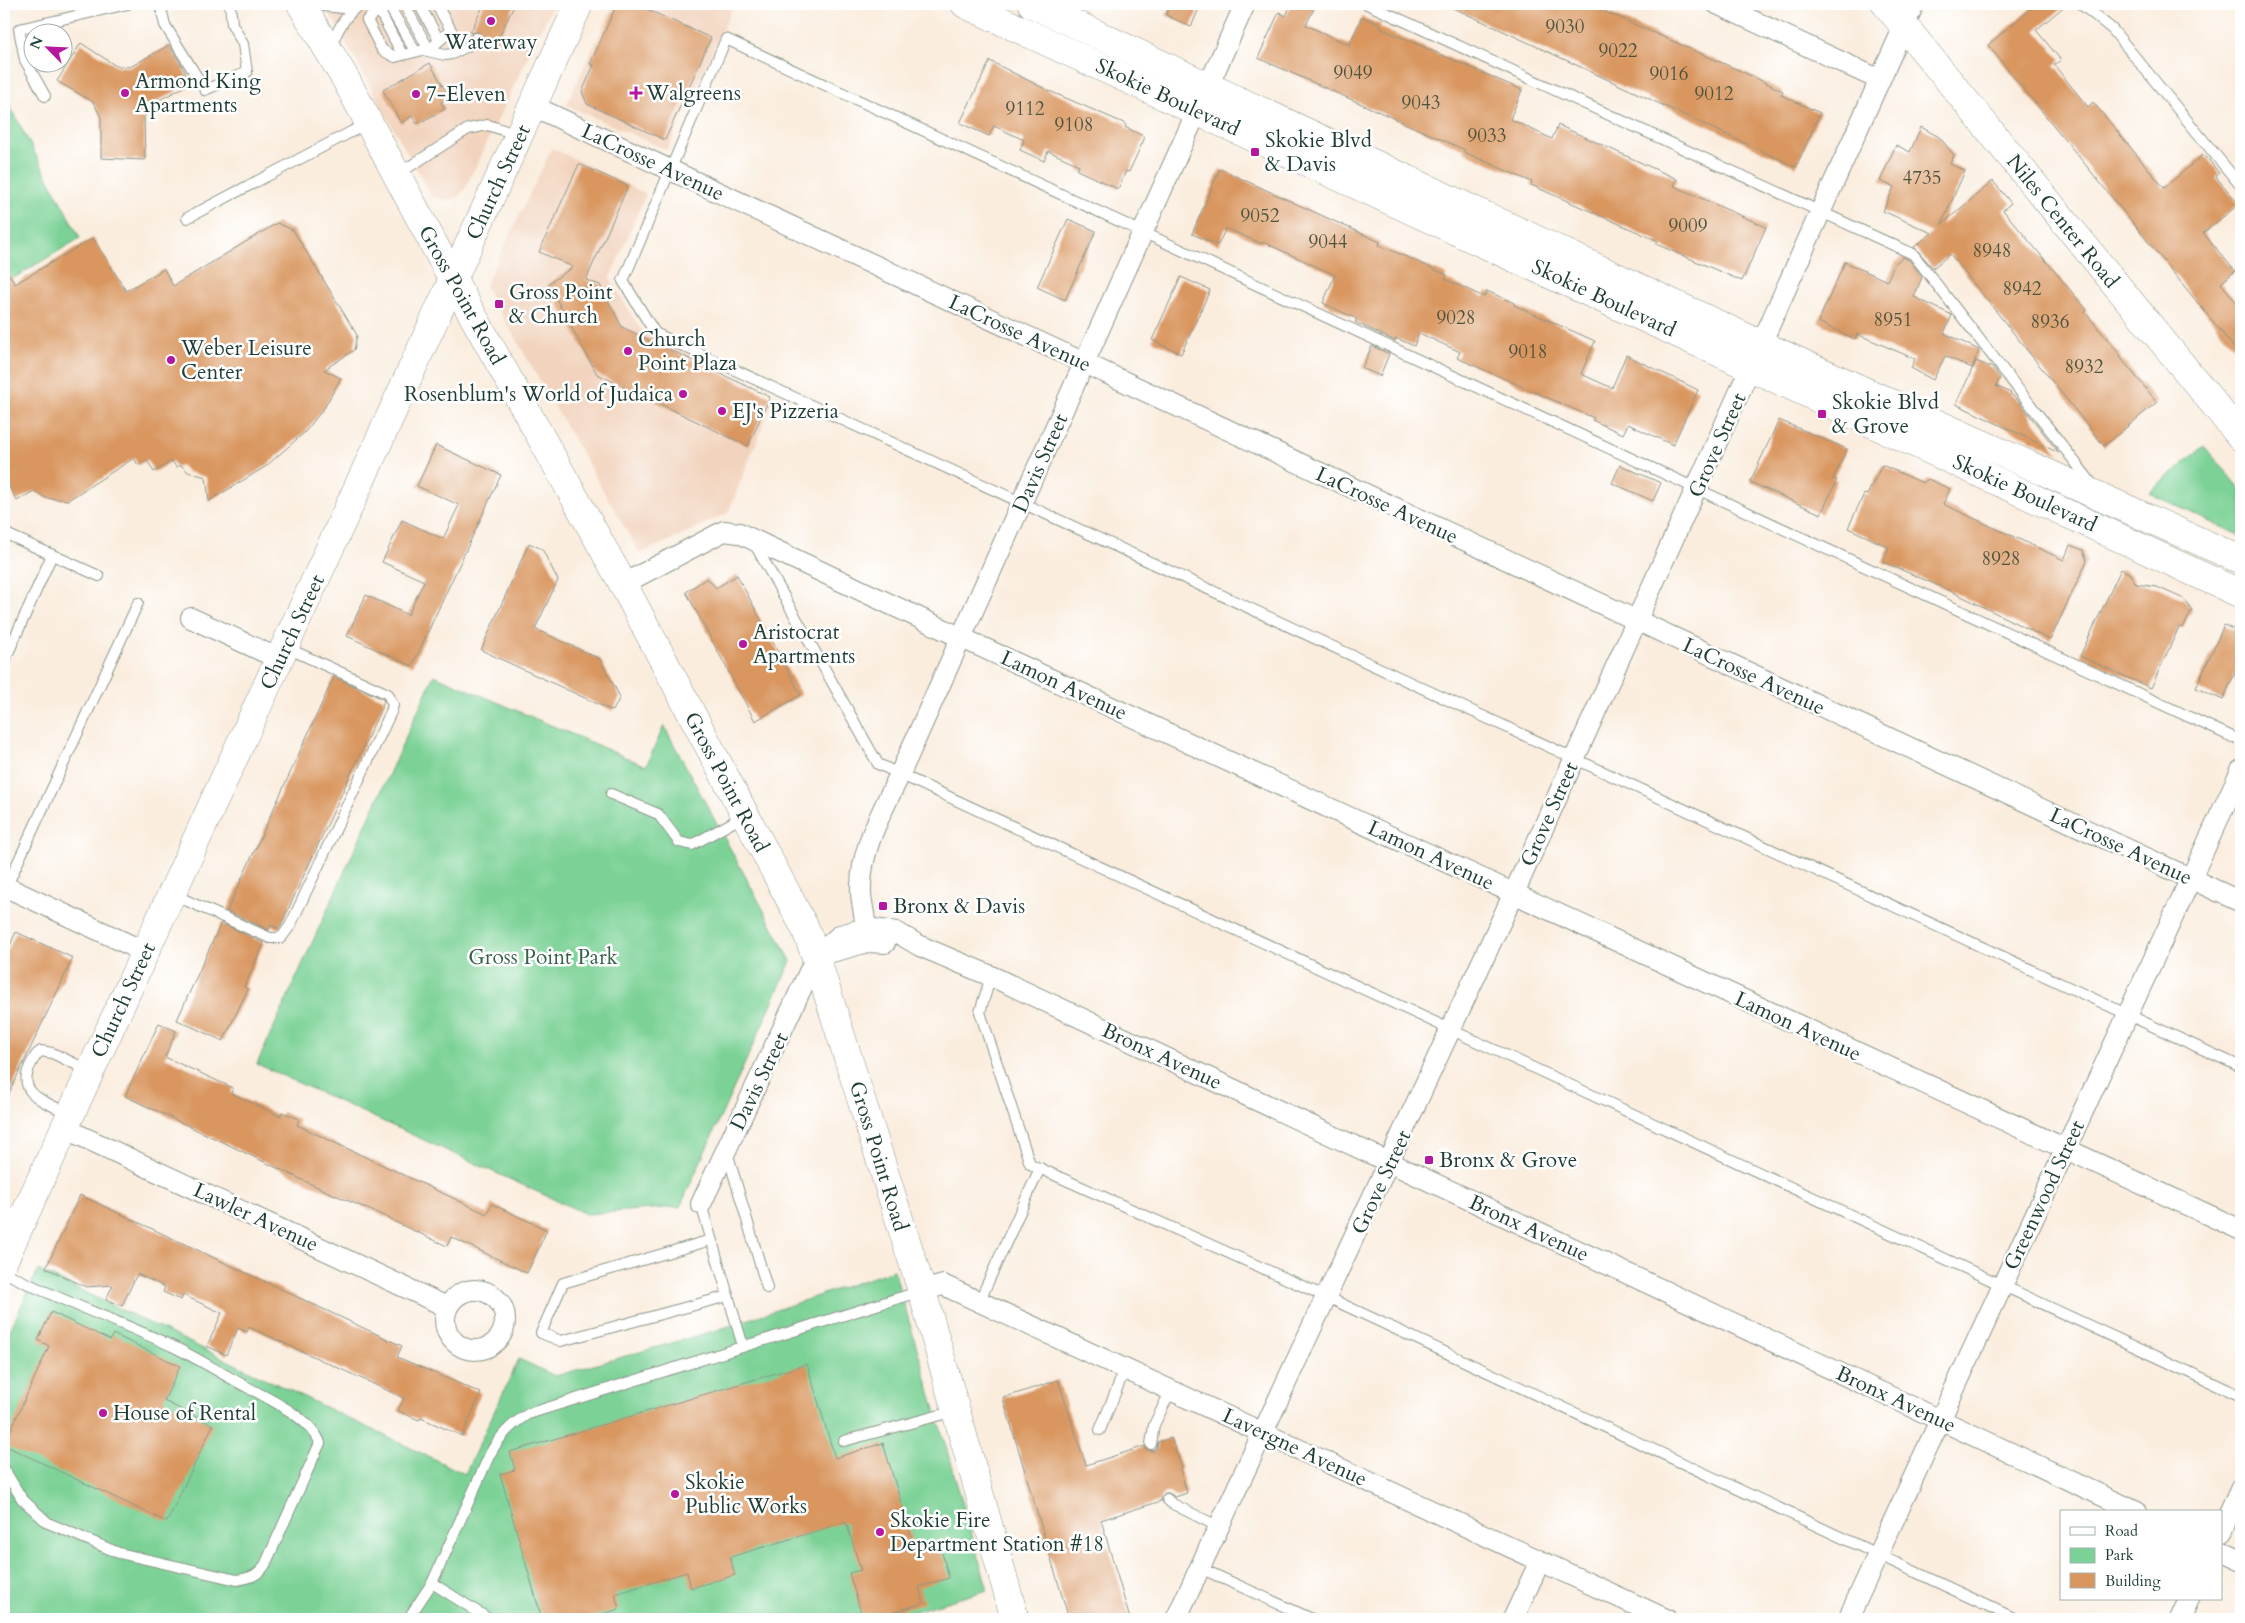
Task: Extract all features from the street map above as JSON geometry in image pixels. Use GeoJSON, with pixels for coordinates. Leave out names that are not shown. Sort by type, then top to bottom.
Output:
{"type":"FeatureCollection","features":[{"type":"Feature","properties":{"kind":"main road","name":"Gross Point Road"},"geometry":{"type":"LineString","coordinates":[[301,4],[369,122],[453,280],[622,584],[804,928],[816,957],[922,1291],[1015,1619]]}},
{"type":"Feature","properties":{"kind":"main road","name":"Church Street"},"geometry":{"type":"LineString","coordinates":[[4,1260],[12,1220],[67,1121],[580,4]]}},
{"type":"Feature","properties":{"kind":"main road","name":"Skokie Boulevard"},"geometry":{"type":"LineString","coordinates":[[965,4],[1202,99],[1757,356],[2241,594]]}},
{"type":"Feature","properties":{"kind":"main road","name":"Skokie Boulevard"},"geometry":{"type":"LineString","coordinates":[[1032,4],[1202,99]]}},
{"type":"Feature","properties":{"kind":"main road","name":"Niles Center Road"},"geometry":{"type":"LineString","coordinates":[[1886,4],[1908,15],[2241,437]]}},
{"type":"Feature","properties":{"kind":"main road","name":"Skokie Boulevard"},"geometry":{"type":"LineString","coordinates":[[1757,356],[2106,501],[2241,560]]}},
{"type":"Feature","properties":{"kind":"street","name":"Davis Street"},"geometry":{"type":"LineString","coordinates":[[866,928],[861,894],[870,837],[962,638],[1245,4]]}},
{"type":"Feature","properties":{"kind":"street"},"geometry":{"type":"LineString","coordinates":[[1716,4],[1880,80]]}},
{"type":"Feature","properties":{"kind":"street","name":"Grove Street"},"geometry":{"type":"LineString","coordinates":[[1176,1619],[1390,1163],[1514,893],[1757,356],[1908,15]]}},
{"type":"Feature","properties":{"kind":"street","name":"LaCrosse Avenue"},"geometry":{"type":"LineString","coordinates":[[532,106],[2241,902]]}},
{"type":"Feature","properties":{"kind":"street","name":"Lamon Avenue"},"geometry":{"type":"LineString","coordinates":[[622,584],[724,531],[740,533],[962,638],[2241,1230]]}},
{"type":"Feature","properties":{"kind":"street"},"geometry":{"type":"LineString","coordinates":[[192,618],[282,653]]}},
{"type":"Feature","properties":{"kind":"street","name":"Greenwood Street"},"geometry":{"type":"LineString","coordinates":[[1848,1619],[2241,770]]}},
{"type":"Feature","properties":{"kind":"street"},"geometry":{"type":"LineString","coordinates":[[5,889],[145,952]]}},
{"type":"Feature","properties":{"kind":"street","name":"Bronx Avenue"},"geometry":{"type":"LineString","coordinates":[[816,957],[840,935],[866,928],[896,932],[920,946],[990,976],[2133,1510]]}},
{"type":"Feature","properties":{"kind":"street","name":"Bronx Avenue"},"geometry":{"type":"LineString","coordinates":[[816,957],[868,942],[920,946]]}},
{"type":"Feature","properties":{"kind":"street","name":"Davis Street"},"geometry":{"type":"LineString","coordinates":[[701,1204],[816,957]]}},
{"type":"Feature","properties":{"kind":"street","name":"Lawler Avenue"},"geometry":{"type":"LineString","coordinates":[[67,1121],[447,1307]]}},
{"type":"Feature","properties":{"kind":"street","name":"Lavergne Avenue"},"geometry":{"type":"LineString","coordinates":[[922,1291],[943,1285],[1666,1619]]}},
{"type":"Feature","properties":{"kind":"street"},"geometry":{"type":"LineString","coordinates":[[2222,1529],[2241,1488]]}},
{"type":"Feature","properties":{"kind":"street"},"geometry":{"type":"LineString","coordinates":[[2222,1551],[2241,1560]]}},
{"type":"Feature","properties":{"kind":"street"},"geometry":{"type":"LineString","coordinates":[[1513,1619],[1540,1562]]}},
{"type":"Feature","properties":{"kind":"street"},"geometry":{"type":"LineString","coordinates":[[2180,1619],[2189,1600]]}},
{"type":"Feature","properties":{"kind":"lane"},"geometry":{"type":"LineString","coordinates":[[44,96],[25,60],[18,29],[128,4]]}},
{"type":"Feature","properties":{"kind":"lane"},"geometry":{"type":"LineString","coordinates":[[160,4],[165,26],[205,90],[247,72],[243,44],[232,24],[230,4]]}},
{"type":"Feature","properties":{"kind":"lane"},"geometry":{"type":"LineString","coordinates":[[306,4],[356,6],[332,45],[331,54]]}},
{"type":"Feature","properties":{"kind":"lane"},"geometry":{"type":"LineString","coordinates":[[404,4],[429,50]]}},
{"type":"Feature","properties":{"kind":"lane"},"geometry":{"type":"LineString","coordinates":[[419,4],[439,40]]}},
{"type":"Feature","properties":{"kind":"lane"},"geometry":{"type":"LineString","coordinates":[[429,50],[450,30],[436,4]]}},
{"type":"Feature","properties":{"kind":"lane"},"geometry":{"type":"LineString","coordinates":[[1367,4],[1912,254],[2106,501]]}},
{"type":"Feature","properties":{"kind":"lane"},"geometry":{"type":"LineString","coordinates":[[2081,4],[2112,29],[2241,186]]}},
{"type":"Feature","properties":{"kind":"lane"},"geometry":{"type":"LineString","coordinates":[[384,6],[367,20],[382,50],[389,55],[395,57],[415,50],[429,50],[445,55],[452,54],[466,48],[476,38]]}},
{"type":"Feature","properties":{"kind":"lane"},"geometry":{"type":"LineString","coordinates":[[384,6],[415,50]]}},
{"type":"Feature","properties":{"kind":"lane"},"geometry":{"type":"LineString","coordinates":[[384,6],[402,54]]}},
{"type":"Feature","properties":{"kind":"lane"},"geometry":{"type":"LineString","coordinates":[[2241,741],[726,39],[623,281],[655,333],[2127,1016],[2241,1067]]}},
{"type":"Feature","properties":{"kind":"lane"},"geometry":{"type":"LineString","coordinates":[[187,218],[369,122]]}},
{"type":"Feature","properties":{"kind":"lane"},"geometry":{"type":"LineString","coordinates":[[397,174],[468,129],[488,125],[519,135]]}},
{"type":"Feature","properties":{"kind":"lane"},"geometry":{"type":"LineString","coordinates":[[4,533],[99,576]]}},
{"type":"Feature","properties":{"kind":"lane"},"geometry":{"type":"LineString","coordinates":[[752,539],[878,764],[2241,1396]]}},
{"type":"Feature","properties":{"kind":"lane"},"geometry":{"type":"LineString","coordinates":[[4,662],[52,555]]}},
{"type":"Feature","properties":{"kind":"lane"},"geometry":{"type":"LineString","coordinates":[[5,889],[138,603]]}},
{"type":"Feature","properties":{"kind":"lane"},"geometry":{"type":"LineString","coordinates":[[172,894],[270,938],[281,938],[290,926],[391,712],[392,705],[388,694],[282,653]]}},
{"type":"Feature","properties":{"kind":"lane"},"geometry":{"type":"LineString","coordinates":[[611,794],[658,814],[679,842],[692,845],[744,816]]}},
{"type":"Feature","properties":{"kind":"lane"},"geometry":{"type":"LineString","coordinates":[[990,976],[980,1012],[1030,1164],[1327,1297],[2016,1619]]}},
{"type":"Feature","properties":{"kind":"lane"},"geometry":{"type":"LineString","coordinates":[[67,1121],[27,1089],[25,1084],[30,1066],[37,1054],[47,1051],[90,1071]]}},
{"type":"Feature","properties":{"kind":"lane"},"geometry":{"type":"LineString","coordinates":[[726,1149],[767,1288]]}},
{"type":"Feature","properties":{"kind":"lane"},"geometry":{"type":"LineString","coordinates":[[979,1302],[1040,1168]]}},
{"type":"Feature","properties":{"kind":"lane"},"geometry":{"type":"LineString","coordinates":[[701,1204],[742,1346]]}},
{"type":"Feature","properties":{"kind":"lane"},"geometry":{"type":"LineString","coordinates":[[711,1240],[563,1283],[541,1332],[561,1341],[728,1296]]}},
{"type":"Feature","properties":{"kind":"lane"},"geometry":{"type":"LineString","coordinates":[[4,1272],[30,1286],[174,1347],[283,1407],[313,1431],[318,1436],[320,1444],[265,1565],[259,1574],[237,1580],[118,1553],[48,1522],[22,1499],[4,1469]]}},
{"type":"Feature","properties":{"kind":"lane"},"geometry":{"type":"LineString","coordinates":[[408,1619],[432,1583],[490,1454],[500,1436],[512,1423],[528,1414],[922,1291]]}},
{"type":"Feature","properties":{"kind":"lane"},"geometry":{"type":"LineString","coordinates":[[1100,1430],[1125,1369]]}},
{"type":"Feature","properties":{"kind":"lane"},"geometry":{"type":"LineString","coordinates":[[1151,1444],[1154,1425],[1171,1390]]}},
{"type":"Feature","properties":{"kind":"lane"},"geometry":{"type":"LineString","coordinates":[[844,1440],[956,1411]]}},
{"type":"Feature","properties":{"kind":"lane"},"geometry":{"type":"LineString","coordinates":[[1167,1499],[1171,1504],[1219,1527]]}},
{"type":"Feature","properties":{"kind":"lane"},"geometry":{"type":"LineString","coordinates":[[1200,1568],[1312,1619]]}},
{"type":"Feature","properties":{"kind":"lane"},"geometry":{"type":"LineString","coordinates":[[432,1583],[489,1619]]}},
{"type":"Feature","properties":{"kind":"shaded area"},"geometry":{"type":"Polygon","coordinates":[[[324,4],[553,4],[464,191],[456,198],[445,200],[432,197],[324,4]]]}},
{"type":"Feature","properties":{"kind":"shaded area","name":"Walgreens"},"geometry":{"type":"Polygon","coordinates":[[[614,4],[734,4],[667,150],[566,105],[614,4]]]}},
{"type":"Feature","properties":{"kind":"shaded area","name":"Church Point Plaza"},"geometry":{"type":"Polygon","coordinates":[[[552,148],[646,194],[610,278],[640,329],[774,398],[728,513],[640,554],[485,286],[552,148]]]}},
{"type":"Feature","properties":{"kind":"green space"},"geometry":{"type":"Polygon","coordinates":[[[4,95],[80,238],[4,284],[4,95]]]}},
{"type":"Feature","properties":{"kind":"green space"},"geometry":{"type":"Polygon","coordinates":[[[2204,446],[2241,489],[2241,536],[2149,493],[2204,446]]]}},
{"type":"Feature","properties":{"kind":"green space","name":"Gross Point Park"},"geometry":{"type":"Polygon","coordinates":[[[434,675],[646,766],[664,726],[791,961],[680,1207],[586,1214],[257,1064],[434,675]]]}},
{"type":"Feature","properties":{"kind":"green space"},"geometry":{"type":"Polygon","coordinates":[[[38,1270],[465,1474],[519,1359],[555,1376],[714,1331],[894,1270],[988,1590],[887,1619],[4,1619],[4,1343],[38,1270]]]}},
{"type":"Feature","properties":{"kind":"building","name":"Waterway"},"geometry":{"type":"Polygon","coordinates":[[[484,4],[515,4],[495,45],[483,39],[479,32],[470,33],[484,4]]]}},
{"type":"Feature","properties":{"kind":"building","name":"Walgreens"},"geometry":{"type":"Polygon","coordinates":[[[617,4],[635,4],[711,38],[665,140],[587,104],[582,92],[594,65],[590,64],[617,4]]]}},
{"type":"Feature","properties":{"kind":"building"},"geometry":{"type":"Polygon","coordinates":[[[1171,4],[1201,4],[1191,27],[1166,15],[1171,4]]]}},
{"type":"Feature","properties":{"kind":"building"},"geometry":{"type":"Polygon","coordinates":[[[1291,4],[1316,4],[1306,25],[1349,45],[1362,17],[1381,25],[1380,28],[1522,90],[1510,119],[1552,139],[1558,125],[1677,179],[1674,186],[1766,227],[1742,281],[1656,244],[1658,241],[1531,185],[1532,182],[1464,152],[1465,150],[1258,58],[1279,12],[1286,16],[1291,4]]]}},
{"type":"Feature","properties":{"kind":"building"},"geometry":{"type":"Polygon","coordinates":[[[1445,4],[1588,4],[1743,72],[1783,91],[1781,95],[1820,113],[1796,167],[1445,4]]]}},
{"type":"Feature","properties":{"kind":"building"},"geometry":{"type":"Polygon","coordinates":[[[2036,4],[2067,4],[2036,30],[2061,60],[2054,65],[2088,107],[2093,102],[2164,188],[2204,154],[2219,173],[2216,177],[2239,204],[2203,233],[2235,271],[2221,283],[2241,308],[2241,356],[1988,45],[2036,4]]]}},
{"type":"Feature","properties":{"kind":"building","name":"Armond King Apartments"},"geometry":{"type":"Polygon","coordinates":[[[81,43],[116,66],[130,67],[169,45],[191,83],[152,104],[144,117],[145,160],[101,158],[101,117],[93,102],[57,81],[63,72],[72,72],[72,57],[81,43]]]}},
{"type":"Feature","properties":{"kind":"building"},"geometry":{"type":"Polygon","coordinates":[[[990,61],[1047,90],[1126,124],[1125,127],[1145,137],[1129,172],[1126,171],[1118,189],[1077,170],[1079,165],[1048,151],[1044,161],[1020,150],[1024,140],[994,126],[989,136],[960,123],[990,61]]]}},
{"type":"Feature","properties":{"kind":"building","name":"7-Eleven"},"geometry":{"type":"Polygon","coordinates":[[[430,63],[449,97],[441,102],[445,109],[417,124],[412,116],[401,123],[383,90],[430,63]]]}},
{"type":"Feature","properties":{"kind":"building"},"geometry":{"type":"Polygon","coordinates":[[[1921,127],[1939,137],[1954,155],[1950,164],[1965,171],[1941,225],[1993,181],[2011,203],[2003,210],[2087,310],[2085,312],[2157,402],[2104,446],[1950,254],[1933,268],[1914,247],[1932,233],[1883,211],[1894,187],[1880,181],[1896,145],[1910,152],[1921,127]]]}},
{"type":"Feature","properties":{"kind":"building","name":"Church Point Plaza"},"geometry":{"type":"Polygon","coordinates":[[[579,164],[628,186],[586,280],[600,285],[622,327],[770,397],[748,446],[597,374],[548,284],[573,267],[539,252],[579,164]]]}},
{"type":"Feature","properties":{"kind":"building"},"geometry":{"type":"Polygon","coordinates":[[[1220,169],[1380,242],[1379,245],[1447,275],[1445,279],[1484,297],[1487,291],[1595,341],[1581,374],[1612,388],[1626,355],[1698,390],[1673,445],[1628,424],[1623,434],[1592,420],[1594,418],[1457,358],[1460,352],[1419,333],[1414,346],[1396,338],[1395,341],[1355,322],[1357,319],[1323,303],[1335,275],[1263,242],[1262,244],[1226,228],[1218,245],[1192,234],[1220,169]]]}},
{"type":"Feature","properties":{"kind":"building"},"geometry":{"type":"Polygon","coordinates":[[[1068,219],[1096,231],[1065,300],[1037,287],[1068,219]]]}},
{"type":"Feature","properties":{"kind":"building","name":"Weber Leisure Center"},"geometry":{"type":"Polygon","coordinates":[[[277,223],[293,230],[357,335],[354,350],[324,370],[341,378],[324,408],[305,432],[265,467],[209,501],[206,477],[188,472],[181,465],[176,467],[172,461],[154,472],[147,460],[138,465],[134,458],[68,500],[46,498],[34,491],[17,501],[9,486],[4,488],[4,266],[15,284],[93,238],[126,291],[164,269],[173,286],[277,223]]]}},
{"type":"Feature","properties":{"kind":"building"},"geometry":{"type":"Polygon","coordinates":[[[1903,257],[1909,260],[1922,277],[1914,297],[1952,315],[1944,333],[1979,350],[1972,368],[1945,356],[1933,380],[1911,368],[1915,359],[1857,334],[1855,339],[1818,322],[1845,262],[1887,281],[1895,263],[1903,257]]]}},
{"type":"Feature","properties":{"kind":"building"},"geometry":{"type":"Polygon","coordinates":[[[1181,277],[1210,290],[1181,354],[1152,340],[1181,277]]]}},
{"type":"Feature","properties":{"kind":"building"},"geometry":{"type":"Polygon","coordinates":[[[1372,346],[1389,354],[1380,376],[1362,368],[1372,346]]]}},
{"type":"Feature","properties":{"kind":"building"},"geometry":{"type":"Polygon","coordinates":[[[1976,361],[1993,368],[2000,378],[1996,386],[2011,393],[2016,398],[2059,453],[1956,404],[1976,361]]]}},
{"type":"Feature","properties":{"kind":"building"},"geometry":{"type":"Polygon","coordinates":[[[1779,420],[1847,449],[1833,479],[1837,480],[1821,514],[1750,482],[1779,420]]]}},
{"type":"Feature","properties":{"kind":"building"},"geometry":{"type":"Polygon","coordinates":[[[436,445],[501,475],[412,666],[347,636],[366,595],[408,615],[424,581],[382,562],[402,520],[443,539],[459,505],[417,486],[436,445]]]}},
{"type":"Feature","properties":{"kind":"building"},"geometry":{"type":"Polygon","coordinates":[[[1620,465],[1661,483],[1653,501],[1612,483],[1620,465]]]}},
{"type":"Feature","properties":{"kind":"building"},"geometry":{"type":"Polygon","coordinates":[[[1882,465],[1923,483],[1928,479],[1950,489],[1943,504],[2064,560],[2070,545],[2083,550],[2087,561],[2050,640],[1951,591],[1883,562],[1889,547],[1848,528],[1864,494],[1867,495],[1882,465]]]}},
{"type":"Feature","properties":{"kind":"building"},"geometry":{"type":"Polygon","coordinates":[[[529,543],[542,549],[558,580],[535,629],[600,659],[620,697],[613,711],[481,650],[529,543]]]}},
{"type":"Feature","properties":{"kind":"building"},"geometry":{"type":"Polygon","coordinates":[[[2121,569],[2130,574],[2136,584],[2157,587],[2184,599],[2192,610],[2183,628],[2179,627],[2151,688],[2080,656],[2121,569]]]}},
{"type":"Feature","properties":{"kind":"building","name":"Aristocrat Apartments"},"geometry":{"type":"Polygon","coordinates":[[[737,575],[801,695],[755,721],[686,592],[707,578],[716,588],[737,575]]]}},
{"type":"Feature","properties":{"kind":"building"},"geometry":{"type":"Polygon","coordinates":[[[2224,625],[2241,633],[2241,676],[2235,673],[2223,700],[2196,688],[2224,625]]]}},
{"type":"Feature","properties":{"kind":"building"},"geometry":{"type":"Polygon","coordinates":[[[334,677],[383,699],[384,702],[279,929],[271,925],[269,930],[227,911],[334,677]]]}},
{"type":"Feature","properties":{"kind":"building"},"geometry":{"type":"Polygon","coordinates":[[[221,923],[264,943],[244,987],[248,989],[223,1041],[177,1020],[221,923]]]}},
{"type":"Feature","properties":{"kind":"building"},"geometry":{"type":"Polygon","coordinates":[[[16,932],[73,958],[4,1104],[4,959],[16,932]]]}},
{"type":"Feature","properties":{"kind":"building"},"geometry":{"type":"Polygon","coordinates":[[[159,1023],[176,1031],[165,1057],[233,1088],[231,1093],[280,1116],[282,1112],[299,1119],[297,1125],[487,1214],[492,1204],[547,1230],[527,1273],[451,1237],[447,1246],[125,1096],[159,1023]]]}},
{"type":"Feature","properties":{"kind":"building"},"geometry":{"type":"Polygon","coordinates":[[[80,1195],[402,1346],[397,1357],[481,1393],[462,1436],[421,1418],[419,1420],[398,1411],[404,1398],[249,1327],[247,1332],[238,1328],[226,1355],[207,1346],[222,1313],[183,1295],[181,1300],[163,1292],[165,1287],[137,1274],[122,1306],[106,1299],[113,1285],[86,1287],[46,1268],[80,1195]]]}},
{"type":"Feature","properties":{"kind":"building","name":"House of Rental"},"geometry":{"type":"Polygon","coordinates":[[[51,1312],[110,1340],[113,1334],[180,1366],[164,1401],[213,1425],[167,1522],[4,1445],[49,1346],[38,1340],[51,1312]]]}},
{"type":"Feature","properties":{"kind":"building","name":"Skokie Public Works"},"geometry":{"type":"Polygon","coordinates":[[[807,1364],[835,1458],[883,1443],[915,1549],[939,1542],[949,1578],[919,1587],[924,1603],[870,1619],[863,1619],[849,1573],[861,1570],[846,1522],[730,1557],[735,1575],[691,1588],[687,1572],[615,1594],[619,1609],[586,1619],[542,1619],[500,1474],[515,1470],[510,1452],[807,1364]]]}},
{"type":"Feature","properties":{"kind":"building"},"geometry":{"type":"Polygon","coordinates":[[[1058,1380],[1086,1465],[1145,1446],[1147,1450],[1153,1451],[1157,1448],[1158,1442],[1171,1438],[1182,1468],[1180,1469],[1187,1493],[1175,1497],[1165,1493],[1161,1497],[1161,1501],[1101,1520],[1130,1619],[1069,1619],[1003,1398],[1058,1380]]]}},
{"type":"Feature","properties":{"kind":"place","name":"Waterway"},"geometry":{"type":"Point","coordinates":[491,21]}},
{"type":"Feature","properties":{"kind":"place","name":"Armond King Apartments"},"geometry":{"type":"Point","coordinates":[125,93]}},
{"type":"Feature","properties":{"kind":"place","name":"Walgreens"},"geometry":{"type":"Point","coordinates":[636,93]}},
{"type":"Feature","properties":{"kind":"place","name":"7-Eleven"},"geometry":{"type":"Point","coordinates":[416,94]}},
{"type":"Feature","properties":{"kind":"place","name":"Skokie Blvd & Davis"},"geometry":{"type":"Point","coordinates":[1255,152]}},
{"type":"Feature","properties":{"kind":"place","name":"Gross Point & Church"},"geometry":{"type":"Point","coordinates":[499,304]}},
{"type":"Feature","properties":{"kind":"place","name":"Church Point Plaza"},"geometry":{"type":"Point","coordinates":[628,351]}},
{"type":"Feature","properties":{"kind":"place","name":"Weber Leisure Center"},"geometry":{"type":"Point","coordinates":[171,360]}},
{"type":"Feature","properties":{"kind":"place","name":"Rosenblum's World of Judaica"},"geometry":{"type":"Point","coordinates":[683,394]}},
{"type":"Feature","properties":{"kind":"place","name":"EJ's Pizzeria"},"geometry":{"type":"Point","coordinates":[722,411]}},
{"type":"Feature","properties":{"kind":"place","name":"Skokie Blvd & Grove"},"geometry":{"type":"Point","coordinates":[1822,414]}},
{"type":"Feature","properties":{"kind":"place","name":"Aristocrat Apartments"},"geometry":{"type":"Point","coordinates":[743,644]}},
{"type":"Feature","properties":{"kind":"place","name":"Bronx & Davis"},"geometry":{"type":"Point","coordinates":[883,906]}},
{"type":"Feature","properties":{"kind":"place","name":"Bronx & Grove"},"geometry":{"type":"Point","coordinates":[1429,1160]}},
{"type":"Feature","properties":{"kind":"place","name":"House of Rental"},"geometry":{"type":"Point","coordinates":[103,1413]}},
{"type":"Feature","properties":{"kind":"place","name":"Skokie Public Works"},"geometry":{"type":"Point","coordinates":[675,1494]}},
{"type":"Feature","properties":{"kind":"place","name":"Skokie Fire Department Station #18"},"geometry":{"type":"Point","coordinates":[880,1532]}}]}
